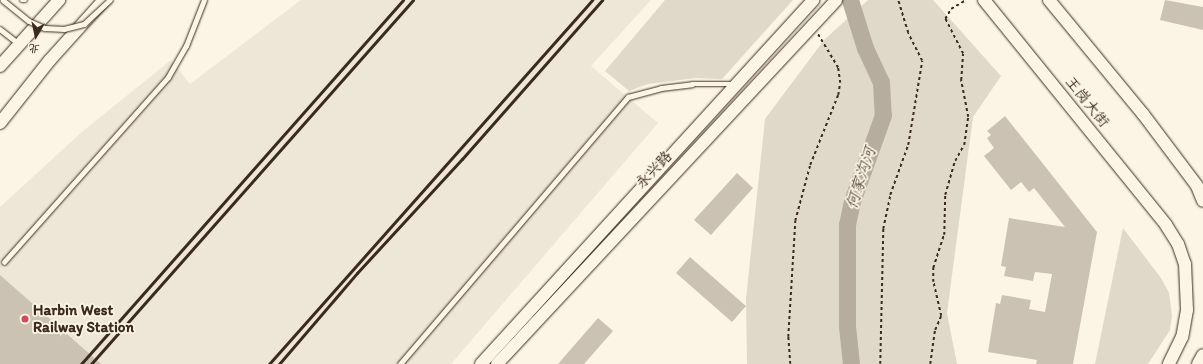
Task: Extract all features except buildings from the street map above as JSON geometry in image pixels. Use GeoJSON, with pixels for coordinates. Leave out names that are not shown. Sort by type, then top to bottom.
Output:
{"type":"FeatureCollection","features":[{"type":"Feature","properties":{"kind":"main road"},"geometry":{"type":"LineString","coordinates":[[0,66],[59,0]]}},
{"type":"Feature","properties":{"kind":"main road"},"geometry":{"type":"LineString","coordinates":[[0,123],[50,60],[104,0]]}},
{"type":"Feature","properties":{"kind":"main road","name":"永兴路"},"geometry":{"type":"LineString","coordinates":[[481,364],[813,0]]}},
{"type":"Feature","properties":{"kind":"main road","name":"王岗大街"},"geometry":{"type":"LineString","coordinates":[[984,0],[1166,225],[1181,252],[1187,294],[1185,323],[1177,350],[1170,364]]}},
{"type":"Feature","properties":{"kind":"main road"},"geometry":{"type":"LineString","coordinates":[[1049,0],[1143,114],[1197,186],[1203,201]]}},
{"type":"Feature","properties":{"kind":"main road","name":"永兴路"},"geometry":{"type":"LineString","coordinates":[[497,364],[834,2]]}},
{"type":"Feature","properties":{"kind":"main road"},"geometry":{"type":"LineString","coordinates":[[1198,364],[1203,355]]}},
{"type":"Feature","properties":{"kind":"lane"},"geometry":{"type":"LineString","coordinates":[[3,0],[29,21],[54,29],[84,24],[110,0]]}},
{"type":"Feature","properties":{"kind":"lane"},"geometry":{"type":"LineString","coordinates":[[4,262],[168,77],[186,46],[204,0]]}},
{"type":"Feature","properties":{"kind":"lane"},"geometry":{"type":"LineString","coordinates":[[0,29],[19,45]]}},
{"type":"Feature","properties":{"kind":"lane"},"geometry":{"type":"LineString","coordinates":[[400,364],[628,97],[661,88],[692,84],[737,84]]}},
{"type":"Feature","properties":{"kind":"path"},"geometry":{"type":"LineString","coordinates":[[880,364],[883,228],[890,195],[908,145],[922,61],[908,33],[898,0]]}},
{"type":"Feature","properties":{"kind":"path"},"geometry":{"type":"LineString","coordinates":[[930,364],[933,337],[941,316],[933,282],[933,268],[944,235],[944,195],[955,161],[964,145],[968,117],[961,80],[962,54],[945,19],[951,9],[966,0]]}},
{"type":"Feature","properties":{"kind":"path"},"geometry":{"type":"LineString","coordinates":[[790,364],[788,338],[795,221],[810,164],[838,95],[840,83],[838,68],[830,52],[816,33]]}},
{"type":"Feature","properties":{"kind":"shaded area"},"geometry":{"type":"Polygon","coordinates":[[[301,0],[651,0],[591,66],[658,123],[451,364],[0,364],[0,207],[83,131],[171,60],[190,84],[301,0]]]}},
{"type":"Feature","properties":{"kind":"shaded area"},"geometry":{"type":"Polygon","coordinates":[[[665,0],[793,0],[722,79],[696,78],[648,84],[629,91],[605,71],[665,0]]]}},
{"type":"Feature","properties":{"kind":"shaded area"},"geometry":{"type":"Polygon","coordinates":[[[868,0],[933,0],[1001,76],[973,117],[947,313],[957,364],[747,364],[746,299],[765,119],[824,40],[868,0]]]}},
{"type":"Feature","properties":{"kind":"shaded area"},"geometry":{"type":"Polygon","coordinates":[[[1123,228],[1161,278],[1169,293],[1172,316],[1170,330],[1148,364],[1095,364],[1123,228]]]}},
{"type":"Feature","properties":{"kind":"waterway","name":"何家沟河"},"geometry":{"type":"LineString","coordinates":[[850,0],[865,48],[881,82],[883,115],[852,201],[847,224],[847,326],[851,364]]}},
{"type":"Feature","properties":{"kind":"railway"},"geometry":{"type":"LineString","coordinates":[[81,364],[403,0]]}},
{"type":"Feature","properties":{"kind":"railway"},"geometry":{"type":"LineString","coordinates":[[91,364],[413,0]]}},
{"type":"Feature","properties":{"kind":"railway"},"geometry":{"type":"LineString","coordinates":[[269,364],[592,0]]}},
{"type":"Feature","properties":{"kind":"railway"},"geometry":{"type":"LineString","coordinates":[[279,364],[357,273],[462,159],[602,0]]}},
{"type":"Feature","properties":{"kind":"place","name":"Harbin West Railway Station"},"geometry":{"type":"Point","coordinates":[25,319]}}]}
